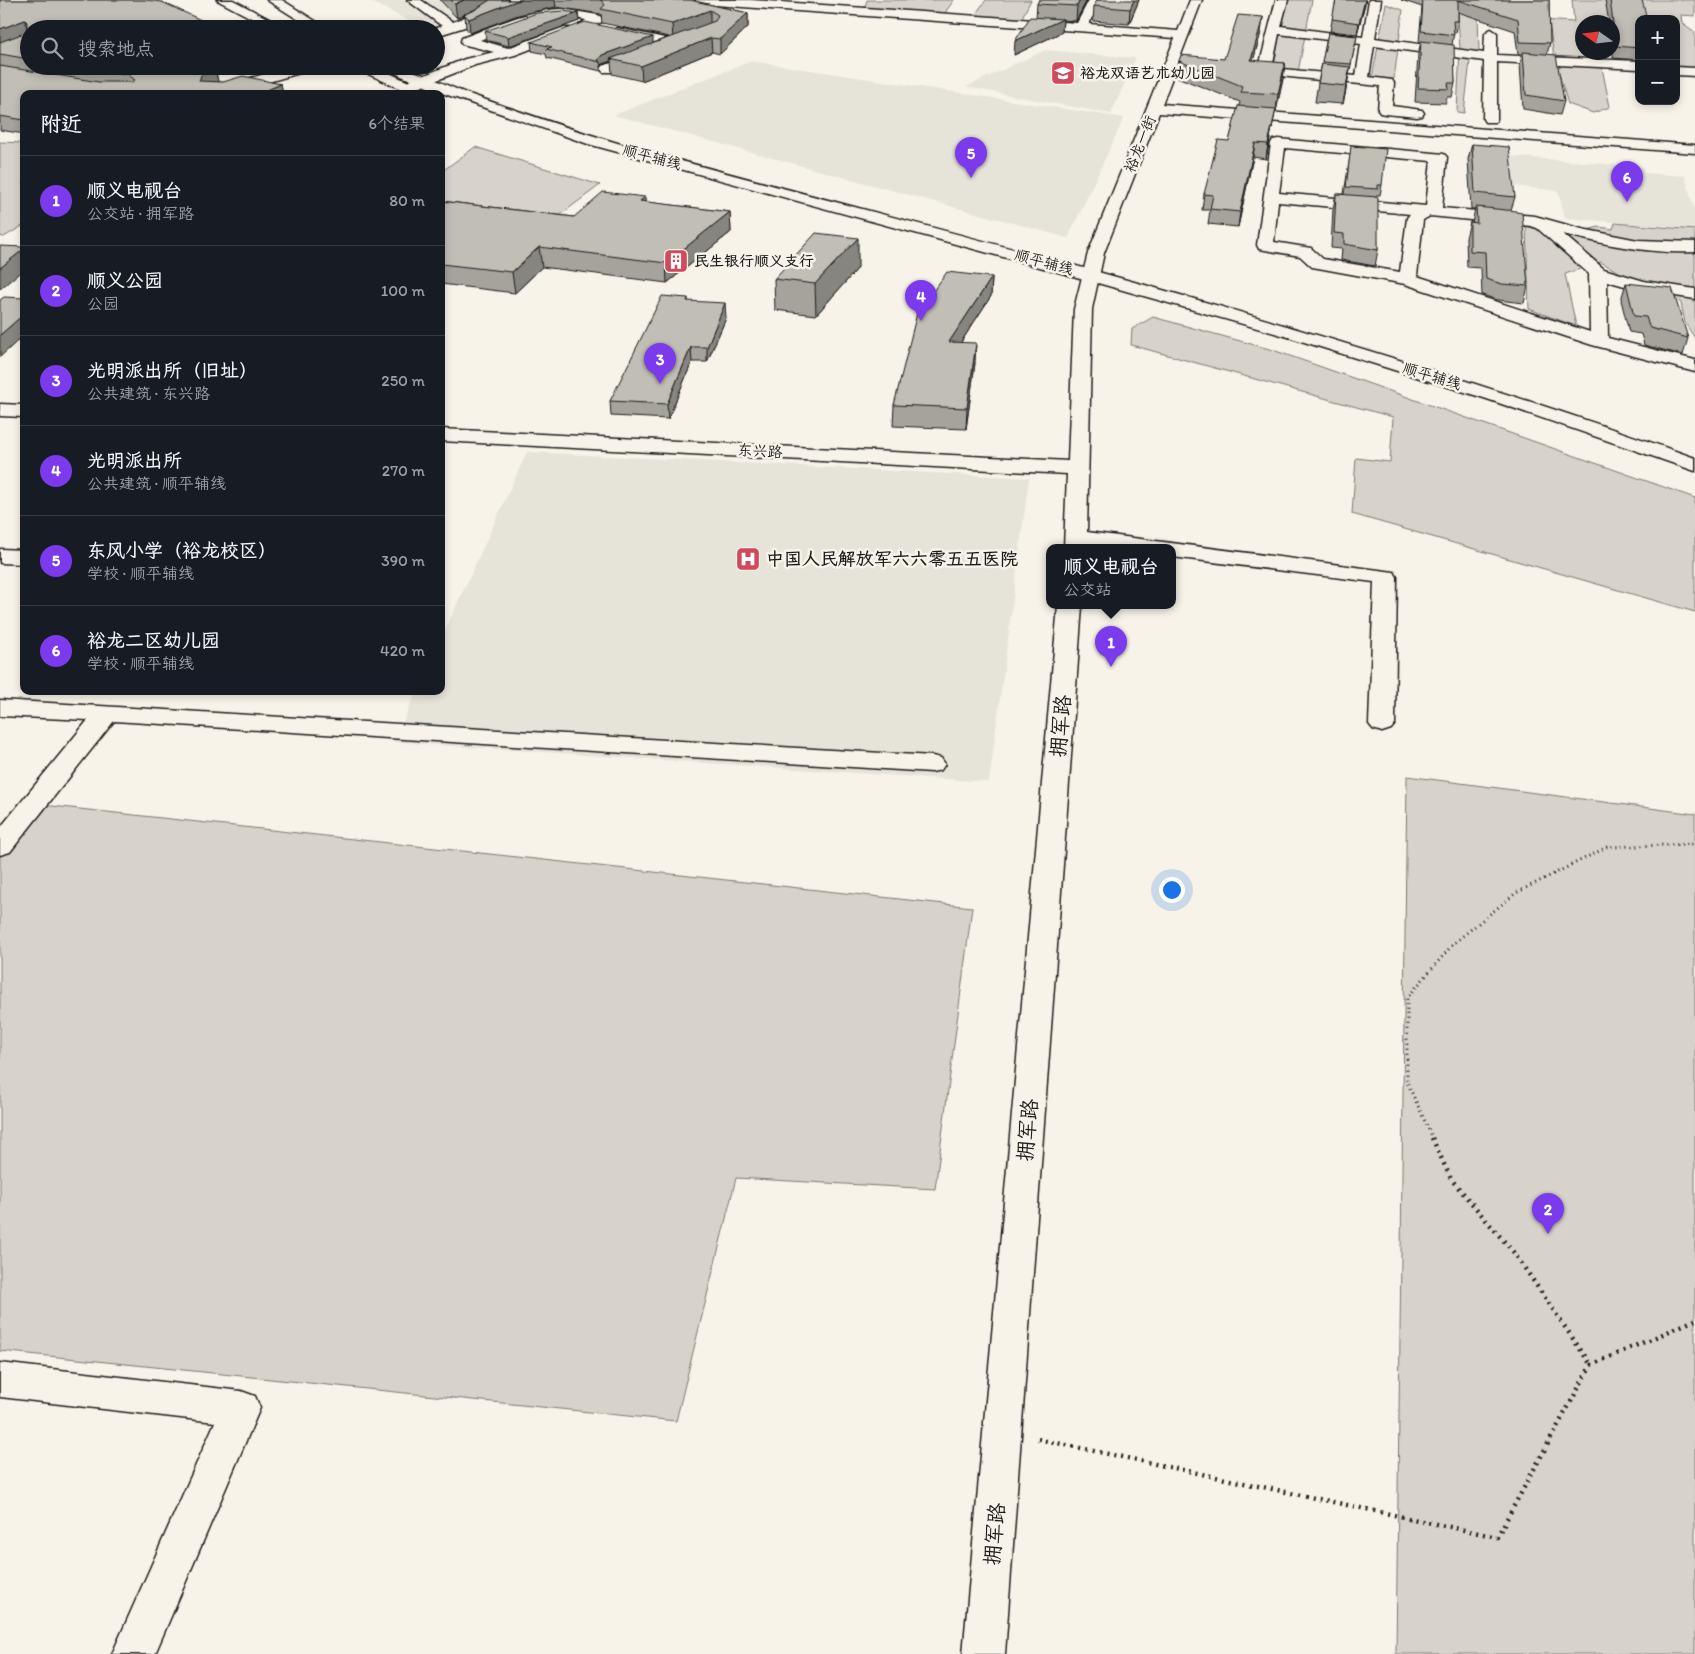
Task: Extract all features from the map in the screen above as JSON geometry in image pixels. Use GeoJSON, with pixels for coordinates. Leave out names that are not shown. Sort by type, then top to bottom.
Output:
{"type":"FeatureCollection","features":[{"type":"Feature","properties":{"kind":"street"},"geometry":{"type":"LineString","coordinates":[[214,0],[225,2],[263,20]]}},
{"type":"Feature","properties":{"kind":"street"},"geometry":{"type":"LineString","coordinates":[[273,0],[307,20]]}},
{"type":"Feature","properties":{"kind":"street"},"geometry":{"type":"LineString","coordinates":[[414,0],[441,20]]}},
{"type":"Feature","properties":{"kind":"street"},"geometry":{"type":"LineString","coordinates":[[445,29],[470,21],[502,0]]}},
{"type":"Feature","properties":{"kind":"street"},"geometry":{"type":"LineString","coordinates":[[701,0],[1183,35]]}},
{"type":"Feature","properties":{"kind":"street"},"geometry":{"type":"LineString","coordinates":[[1081,28],[1095,0]]}},
{"type":"Feature","properties":{"kind":"street","name":"裕龙一街"},"geometry":{"type":"LineString","coordinates":[[1090,281],[1096,253],[1155,108],[1196,0]]}},
{"type":"Feature","properties":{"kind":"street"},"geometry":{"type":"LineString","coordinates":[[1282,0],[1265,71],[1386,83],[1385,110],[1433,114]]}},
{"type":"Feature","properties":{"kind":"street"},"geometry":{"type":"LineString","coordinates":[[1362,81],[1375,0]]}},
{"type":"Feature","properties":{"kind":"street"},"geometry":{"type":"LineString","coordinates":[[445,74],[470,62],[510,52],[598,19],[570,13],[554,13],[538,16],[466,41],[510,52]]}},
{"type":"Feature","properties":{"kind":"street"},"geometry":{"type":"LineString","coordinates":[[445,23],[451,27]]}},
{"type":"Feature","properties":{"kind":"street"},"geometry":{"type":"LineString","coordinates":[[585,25],[679,42],[608,69]]}},
{"type":"Feature","properties":{"kind":"street"},"geometry":{"type":"LineString","coordinates":[[1274,29],[1528,61],[1635,65]]}},
{"type":"Feature","properties":{"kind":"street"},"geometry":{"type":"LineString","coordinates":[[1471,117],[1495,119],[1491,33]]}},
{"type":"Feature","properties":{"kind":"street"},"geometry":{"type":"LineString","coordinates":[[1680,71],[1695,72]]}},
{"type":"Feature","properties":{"kind":"street"},"geometry":{"type":"LineString","coordinates":[[224,90],[277,75]]}},
{"type":"Feature","properties":{"kind":"street","name":"顺平辅线"},"geometry":{"type":"LineString","coordinates":[[386,75],[418,87]]}},
{"type":"Feature","properties":{"kind":"street","name":"顺平辅线"},"geometry":{"type":"LineString","coordinates":[[403,75],[418,87]]}},
{"type":"Feature","properties":{"kind":"street"},"geometry":{"type":"LineString","coordinates":[[418,87],[443,75]]}},
{"type":"Feature","properties":{"kind":"street","name":"顺平辅线"},"geometry":{"type":"LineString","coordinates":[[445,95],[563,132],[1090,281],[1330,356],[1636,458],[1695,480]]}},
{"type":"Feature","properties":{"kind":"street","name":"顺平辅线"},"geometry":{"type":"LineString","coordinates":[[445,101],[534,134],[671,175],[1268,325],[1494,395],[1695,465]]}},
{"type":"Feature","properties":{"kind":"street"},"geometry":{"type":"LineString","coordinates":[[1155,108],[1695,149]]}},
{"type":"Feature","properties":{"kind":"street"},"geometry":{"type":"LineString","coordinates":[[1578,126],[1695,136]]}},
{"type":"Feature","properties":{"kind":"street"},"geometry":{"type":"LineString","coordinates":[[1408,279],[1415,218],[1434,208],[1439,157],[1278,143],[1265,245],[1305,252],[1318,263],[1408,279],[1599,341],[1695,366]]}},
{"type":"Feature","properties":{"kind":"street"},"geometry":{"type":"LineString","coordinates":[[1271,197],[1534,221],[1543,225],[1597,237],[1651,246],[1695,247]]}},
{"type":"Feature","properties":{"kind":"street"},"geometry":{"type":"LineString","coordinates":[[1543,225],[1598,273],[1642,286],[1695,294]]}},
{"type":"Feature","properties":{"kind":"street"},"geometry":{"type":"LineString","coordinates":[[1598,273],[1599,341]]}},
{"type":"Feature","properties":{"kind":"street"},"geometry":{"type":"LineString","coordinates":[[1090,281],[1083,309],[1075,543],[1092,544]]}},
{"type":"Feature","properties":{"kind":"street"},"geometry":{"type":"LineString","coordinates":[[0,410],[20,411]]}},
{"type":"Feature","properties":{"kind":"street","name":"东兴路"},"geometry":{"type":"LineString","coordinates":[[445,435],[1079,468]]}},
{"type":"Feature","properties":{"kind":"street"},"geometry":{"type":"LineString","coordinates":[[1176,551],[1386,577],[1382,724]]}},
{"type":"Feature","properties":{"kind":"street"},"geometry":{"type":"LineString","coordinates":[[0,556],[20,557]]}},
{"type":"Feature","properties":{"kind":"street","name":"拥军路"},"geometry":{"type":"LineString","coordinates":[[984,1654],[1070,609]]}},
{"type":"Feature","properties":{"kind":"street"},"geometry":{"type":"LineString","coordinates":[[0,708],[932,764]]}},
{"type":"Feature","properties":{"kind":"street"},"geometry":{"type":"LineString","coordinates":[[0,846],[107,714]]}},
{"type":"Feature","properties":{"kind":"street"},"geometry":{"type":"LineString","coordinates":[[0,1380],[241,1408],[133,1654]]}},
{"type":"Feature","properties":{"kind":"path"},"geometry":{"type":"LineString","coordinates":[[1591,1365],[1515,1254],[1451,1180],[1407,1082],[1407,998],[1454,943],[1516,894],[1608,847],[1695,844]]}},
{"type":"Feature","properties":{"kind":"path"},"geometry":{"type":"LineString","coordinates":[[1003,1432],[1497,1538],[1591,1365],[1695,1320]]}},
{"type":"Feature","properties":{"kind":"shaded area"},"geometry":{"type":"Polygon","coordinates":[[[368,0],[519,0],[506,9],[445,33],[445,20],[407,20],[368,0]]]}},
{"type":"Feature","properties":{"kind":"shaded area"},"geometry":{"type":"Polygon","coordinates":[[[867,0],[954,0],[944,14],[864,10],[867,0]]]}},
{"type":"Feature","properties":{"kind":"shaded area"},"geometry":{"type":"Polygon","coordinates":[[[986,0],[1031,0],[1021,19],[974,16],[986,0]]]}},
{"type":"Feature","properties":{"kind":"shaded area"},"geometry":{"type":"Polygon","coordinates":[[[1286,0],[1312,0],[1298,72],[1273,71],[1286,0]]]}},
{"type":"Feature","properties":{"kind":"shaded area"},"geometry":{"type":"Polygon","coordinates":[[[1572,0],[1695,0],[1695,16],[1681,15],[1682,23],[1695,32],[1695,70],[1680,68],[1680,15],[1635,15],[1635,18],[1620,19],[1620,15],[1575,15],[1575,60],[1600,60],[1610,107],[1593,113],[1568,104],[1554,57],[1550,29],[1541,25],[1539,20],[1574,22],[1572,0]]]}},
{"type":"Feature","properties":{"kind":"shaded area"},"geometry":{"type":"Polygon","coordinates":[[[1457,1],[1478,13],[1479,52],[1471,52],[1464,113],[1457,112],[1460,49],[1457,1]]]}},
{"type":"Feature","properties":{"kind":"shaded area"},"geometry":{"type":"Polygon","coordinates":[[[1386,4],[1403,10],[1394,79],[1372,78],[1386,4]]]}},
{"type":"Feature","properties":{"kind":"shaded area","name":"裕龙双语艺术幼儿园"},"geometry":{"type":"Polygon","coordinates":[[[1045,50],[1136,58],[1111,114],[966,87],[1045,50]]]}},
{"type":"Feature","properties":{"kind":"shaded area"},"geometry":{"type":"Polygon","coordinates":[[[751,61],[1124,118],[1068,238],[614,115],[751,61]]]}},
{"type":"Feature","properties":{"kind":"shaded area"},"geometry":{"type":"Polygon","coordinates":[[[0,142],[20,143],[20,227],[4,237],[0,236],[0,142]]]}},
{"type":"Feature","properties":{"kind":"shaded area"},"geometry":{"type":"Polygon","coordinates":[[[475,147],[600,185],[544,227],[445,213],[445,169],[475,147]]]}},
{"type":"Feature","properties":{"kind":"shaded area"},"geometry":{"type":"Polygon","coordinates":[[[1509,156],[1643,167],[1644,173],[1685,176],[1695,212],[1695,229],[1565,218],[1558,191],[1514,186],[1509,156]]]}},
{"type":"Feature","properties":{"kind":"shaded area"},"geometry":{"type":"Polygon","coordinates":[[[1615,223],[1695,230],[1695,338],[1685,323],[1681,303],[1659,286],[1631,279],[1601,262],[1565,274],[1576,326],[1529,309],[1526,226],[1563,236],[1599,227],[1613,229],[1615,223]]]}},
{"type":"Feature","properties":{"kind":"shaded area"},"geometry":{"type":"Polygon","coordinates":[[[1153,317],[1273,350],[1695,498],[1695,612],[1352,514],[1356,458],[1390,462],[1393,417],[1131,345],[1132,329],[1153,317]]]}},
{"type":"Feature","properties":{"kind":"shaded area","name":"中国人民解放军六六零五五医院"},"geometry":{"type":"Polygon","coordinates":[[[527,452],[1029,478],[989,782],[394,742],[415,695],[445,695],[445,630],[527,452]]]}},
{"type":"Feature","properties":{"kind":"shaded area"},"geometry":{"type":"Polygon","coordinates":[[[1407,776],[1695,814],[1695,1654],[1396,1654],[1407,776]]]}},
{"type":"Feature","properties":{"kind":"shaded area"},"geometry":{"type":"Polygon","coordinates":[[[34,804],[972,907],[935,1189],[736,1178],[676,1421],[0,1351],[0,846],[34,804]]]}},
{"type":"Feature","properties":{"kind":"building"},"geometry":{"type":"Polygon","coordinates":[[[0,0],[145,0],[162,2],[201,20],[20,20],[20,22],[0,29],[0,0]]]}},
{"type":"Feature","properties":{"kind":"building"},"geometry":{"type":"Polygon","coordinates":[[[451,0],[464,0],[455,4],[451,0]]]}},
{"type":"Feature","properties":{"kind":"building"},"geometry":{"type":"Polygon","coordinates":[[[490,0],[522,0],[469,19],[464,14],[473,11],[490,0]]]}},
{"type":"Feature","properties":{"kind":"building"},"geometry":{"type":"Polygon","coordinates":[[[601,0],[690,0],[748,13],[720,39],[711,38],[641,66],[610,59],[715,21],[718,15],[710,10],[672,24],[601,9],[605,5],[601,0]]]}},
{"type":"Feature","properties":{"kind":"building"},"geometry":{"type":"Polygon","coordinates":[[[1039,0],[1080,0],[1077,6],[1037,4],[1039,0]]]}},
{"type":"Feature","properties":{"kind":"building"},"geometry":{"type":"Polygon","coordinates":[[[1097,0],[1134,0],[1130,9],[1094,6],[1097,0]]]}},
{"type":"Feature","properties":{"kind":"building"},"geometry":{"type":"Polygon","coordinates":[[[1336,0],[1365,0],[1359,23],[1332,19],[1336,0]]]}},
{"type":"Feature","properties":{"kind":"building"},"geometry":{"type":"Polygon","coordinates":[[[1423,0],[1458,0],[1458,21],[1453,21],[1454,35],[1421,31],[1423,0]]]}},
{"type":"Feature","properties":{"kind":"building"},"geometry":{"type":"Polygon","coordinates":[[[1458,0],[1549,0],[1550,43],[1520,42],[1518,19],[1458,0]]]}},
{"type":"Feature","properties":{"kind":"building"},"geometry":{"type":"Polygon","coordinates":[[[1610,0],[1642,0],[1646,15],[1635,15],[1635,48],[1620,46],[1620,15],[1612,15],[1610,0]]]}},
{"type":"Feature","properties":{"kind":"building"},"geometry":{"type":"Polygon","coordinates":[[[563,11],[578,13],[508,37],[485,31],[537,13],[563,11]]]}},
{"type":"Feature","properties":{"kind":"building"},"geometry":{"type":"Polygon","coordinates":[[[1238,15],[1263,17],[1251,60],[1285,63],[1278,94],[1241,92],[1242,86],[1179,61],[1181,55],[1224,59],[1238,15]]]}},
{"type":"Feature","properties":{"kind":"building"},"geometry":{"type":"Polygon","coordinates":[[[1030,17],[1063,19],[1015,41],[1030,17]]]}},
{"type":"Feature","properties":{"kind":"building"},"geometry":{"type":"Polygon","coordinates":[[[585,22],[653,37],[602,55],[598,60],[600,62],[546,49],[552,47],[531,42],[585,22]]]}},
{"type":"Feature","properties":{"kind":"building"},"geometry":{"type":"Polygon","coordinates":[[[1328,33],[1357,36],[1351,64],[1322,62],[1328,33]]]}},
{"type":"Feature","properties":{"kind":"building"},"geometry":{"type":"Polygon","coordinates":[[[20,35],[20,57],[0,54],[0,42],[20,35]]]}},
{"type":"Feature","properties":{"kind":"building"},"geometry":{"type":"Polygon","coordinates":[[[1421,41],[1454,45],[1455,83],[1448,83],[1449,89],[1418,88],[1421,41]]]}},
{"type":"Feature","properties":{"kind":"building"},"geometry":{"type":"Polygon","coordinates":[[[1523,52],[1556,55],[1564,101],[1526,95],[1523,52]]]}},
{"type":"Feature","properties":{"kind":"building"},"geometry":{"type":"Polygon","coordinates":[[[1322,64],[1350,67],[1346,86],[1318,83],[1322,64]]]}},
{"type":"Feature","properties":{"kind":"building"},"geometry":{"type":"Polygon","coordinates":[[[0,66],[20,69],[20,75],[56,75],[99,82],[133,82],[135,80],[128,75],[201,75],[199,81],[223,82],[243,76],[281,84],[267,90],[20,90],[20,119],[0,116],[0,66]]]}},
{"type":"Feature","properties":{"kind":"building"},"geometry":{"type":"Polygon","coordinates":[[[1238,106],[1276,109],[1268,144],[1255,143],[1240,212],[1210,209],[1213,195],[1204,194],[1218,140],[1229,141],[1238,106]]]}},
{"type":"Feature","properties":{"kind":"building"},"geometry":{"type":"Polygon","coordinates":[[[1472,144],[1509,147],[1515,197],[1475,193],[1472,144]]]}},
{"type":"Feature","properties":{"kind":"building"},"geometry":{"type":"Polygon","coordinates":[[[1351,146],[1386,149],[1382,185],[1378,185],[1378,189],[1346,187],[1351,146]]]}},
{"type":"Feature","properties":{"kind":"building"},"geometry":{"type":"Polygon","coordinates":[[[603,192],[645,197],[640,201],[730,212],[666,263],[539,247],[512,272],[445,264],[445,201],[574,217],[603,192]]]}},
{"type":"Feature","properties":{"kind":"building"},"geometry":{"type":"Polygon","coordinates":[[[1336,194],[1378,197],[1378,250],[1344,244],[1344,234],[1334,233],[1336,194]]]}},
{"type":"Feature","properties":{"kind":"building"},"geometry":{"type":"Polygon","coordinates":[[[1476,207],[1522,213],[1528,286],[1502,284],[1486,279],[1485,252],[1470,251],[1470,222],[1477,223],[1476,207]]]}},
{"type":"Feature","properties":{"kind":"building"},"geometry":{"type":"Polygon","coordinates":[[[816,233],[858,238],[815,284],[774,279],[816,233]]]}},
{"type":"Feature","properties":{"kind":"building"},"geometry":{"type":"Polygon","coordinates":[[[0,246],[20,247],[20,252],[0,268],[0,246]]]}},
{"type":"Feature","properties":{"kind":"building"},"geometry":{"type":"Polygon","coordinates":[[[947,272],[992,277],[949,342],[976,343],[967,408],[894,405],[922,293],[931,294],[947,272]]]}},
{"type":"Feature","properties":{"kind":"building"},"geometry":{"type":"Polygon","coordinates":[[[1626,283],[1672,288],[1688,338],[1650,328],[1646,317],[1634,316],[1626,283]]]}},
{"type":"Feature","properties":{"kind":"building"},"geometry":{"type":"Polygon","coordinates":[[[662,296],[688,298],[687,301],[725,303],[707,347],[691,347],[667,404],[610,401],[662,296]]]}},
{"type":"Feature","properties":{"kind":"building"},"geometry":{"type":"Polygon","coordinates":[[[4,297],[20,298],[20,318],[0,335],[0,300],[4,297]]]}},
{"type":"Feature","properties":{"kind":"place","name":"裕龙双语艺术幼儿园"},"geometry":{"type":"Point","coordinates":[1063,73]}},
{"type":"Feature","properties":{"kind":"place","name":"东风小学（裕龙校区）"},"geometry":{"type":"Point","coordinates":[971,178]}},
{"type":"Feature","properties":{"kind":"place","name":"裕龙二区幼儿园"},"geometry":{"type":"Point","coordinates":[1627,202]}},
{"type":"Feature","properties":{"kind":"place","name":"民生银行顺义支行"},"geometry":{"type":"Point","coordinates":[676,261]}},
{"type":"Feature","properties":{"kind":"place","name":"光明派出所"},"geometry":{"type":"Point","coordinates":[921,321]}},
{"type":"Feature","properties":{"kind":"place","name":"光明派出所（旧址）"},"geometry":{"type":"Point","coordinates":[660,384]}},
{"type":"Feature","properties":{"kind":"place","name":"中国人民解放军六六零五五医院"},"geometry":{"type":"Point","coordinates":[748,559]}},
{"type":"Feature","properties":{"kind":"place","name":"顺义电视台"},"geometry":{"type":"Point","coordinates":[1111,667]}},
{"type":"Feature","properties":{"kind":"place","name":"顺义公园"},"geometry":{"type":"Point","coordinates":[1548,1234]}}]}
